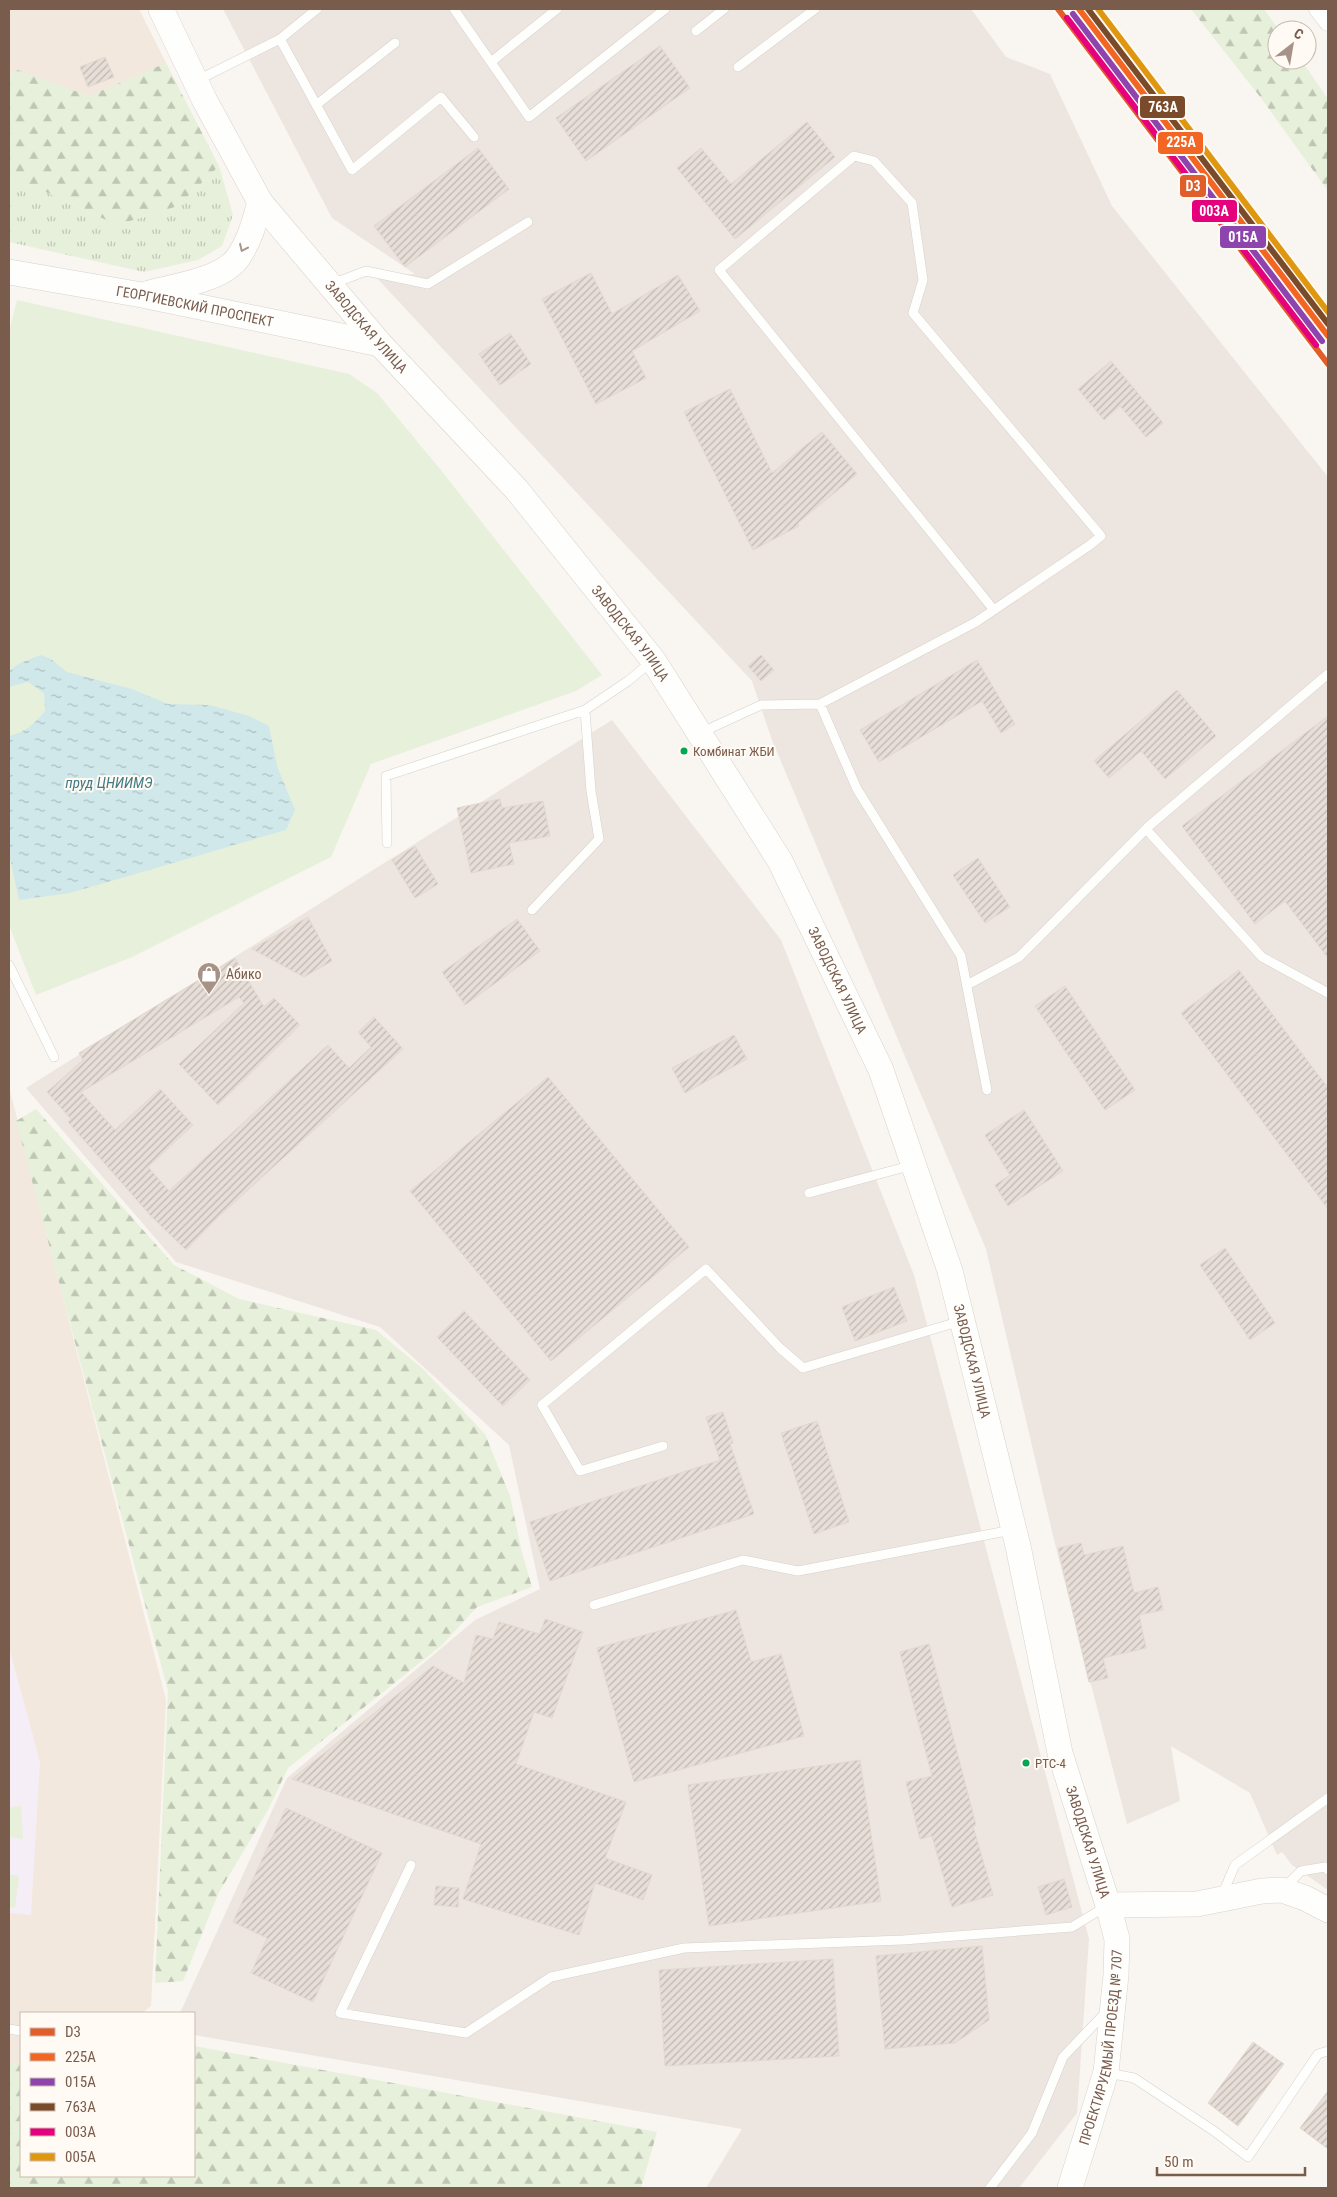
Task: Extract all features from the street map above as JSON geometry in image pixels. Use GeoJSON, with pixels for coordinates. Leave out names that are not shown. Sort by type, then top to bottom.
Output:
{"type":"FeatureCollection","features":[{"type":"Feature","properties":{"kind":"street","name":"ЗАВОДСКАЯ УЛИЦА"},"geometry":{"type":"LineString","coordinates":[[161,9],[195,82],[260,202],[380,344],[517,490],[653,660],[780,862],[881,1070],[915,1164],[950,1271],[1014,1530],[1060,1753],[1108,1905],[1197,1904],[1282,1890],[1305,1898],[1328,1910]]}},
{"type":"Feature","properties":{"kind":"street"},"geometry":{"type":"LineString","coordinates":[[1318,9],[1328,22]]}},
{"type":"Feature","properties":{"kind":"street"},"geometry":{"type":"LineString","coordinates":[[142,295],[212,277],[239,257],[253,226],[260,202]]}},
{"type":"Feature","properties":{"kind":"street","name":"ГЕОРГИЕВСКИЙ ПРОСПЕКТ"},"geometry":{"type":"LineString","coordinates":[[9,273],[142,295],[380,344]]}},
{"type":"Feature","properties":{"kind":"street","name":"ПРОЕКТИРУЕМЫЙ ПРОЕЗД № 707"},"geometry":{"type":"LineString","coordinates":[[1070,2188],[1106,2072],[1114,2004],[1117,1939],[1108,1905]]}},
{"type":"Feature","properties":{"kind":"lane"},"geometry":{"type":"LineString","coordinates":[[195,82],[280,39],[317,9]]}},
{"type":"Feature","properties":{"kind":"lane"},"geometry":{"type":"LineString","coordinates":[[454,9],[530,117],[665,9]]}},
{"type":"Feature","properties":{"kind":"lane"},"geometry":{"type":"LineString","coordinates":[[491,62],[557,9]]}},
{"type":"Feature","properties":{"kind":"lane"},"geometry":{"type":"LineString","coordinates":[[696,31],[724,9]]}},
{"type":"Feature","properties":{"kind":"lane"},"geometry":{"type":"LineString","coordinates":[[738,68],[815,9]]}},
{"type":"Feature","properties":{"kind":"lane"},"geometry":{"type":"LineString","coordinates":[[280,39],[352,170],[441,97],[474,137]]}},
{"type":"Feature","properties":{"kind":"lane"},"geometry":{"type":"LineString","coordinates":[[316,105],[395,42]]}},
{"type":"Feature","properties":{"kind":"lane"},"geometry":{"type":"LineString","coordinates":[[700,733],[761,705],[820,704],[976,622],[994,610],[1101,536],[913,313],[922,280],[912,204],[874,161],[854,156],[719,270],[994,610]]}},
{"type":"Feature","properties":{"kind":"lane"},"geometry":{"type":"LineString","coordinates":[[329,285],[366,271],[428,284],[528,222]]}},
{"type":"Feature","properties":{"kind":"lane"},"geometry":{"type":"LineString","coordinates":[[387,843],[386,776],[585,710],[628,681],[653,660]]}},
{"type":"Feature","properties":{"kind":"lane"},"geometry":{"type":"LineString","coordinates":[[967,985],[1018,957],[1146,830],[1328,674]]}},
{"type":"Feature","properties":{"kind":"lane"},"geometry":{"type":"LineString","coordinates":[[820,704],[857,789],[961,956],[987,1090]]}},
{"type":"Feature","properties":{"kind":"lane"},"geometry":{"type":"LineString","coordinates":[[532,910],[599,839],[591,791],[585,710]]}},
{"type":"Feature","properties":{"kind":"lane"},"geometry":{"type":"LineString","coordinates":[[1146,830],[1262,957],[1328,994]]}},
{"type":"Feature","properties":{"kind":"lane"},"geometry":{"type":"LineString","coordinates":[[9,964],[54,1057]]}},
{"type":"Feature","properties":{"kind":"lane"},"geometry":{"type":"LineString","coordinates":[[809,1192],[915,1164]]}},
{"type":"Feature","properties":{"kind":"lane"},"geometry":{"type":"LineString","coordinates":[[663,1446],[580,1471],[542,1405],[706,1269],[780,1348],[803,1368],[962,1320]]}},
{"type":"Feature","properties":{"kind":"lane"},"geometry":{"type":"LineString","coordinates":[[594,1605],[743,1560],[798,1571],[1014,1530]]}},
{"type":"Feature","properties":{"kind":"lane"},"geometry":{"type":"LineString","coordinates":[[1219,1899],[1235,1865],[1328,1798]]}},
{"type":"Feature","properties":{"kind":"lane"},"geometry":{"type":"LineString","coordinates":[[411,1865],[340,2013],[466,2033],[552,1977],[684,1948],[903,1940],[1072,1927],[1108,1905]]}},
{"type":"Feature","properties":{"kind":"lane"},"geometry":{"type":"LineString","coordinates":[[1282,1890],[1301,1871],[1325,1868],[1328,1870]]}},
{"type":"Feature","properties":{"kind":"lane"},"geometry":{"type":"LineString","coordinates":[[990,2188],[1032,2134],[1063,2057],[1114,2004]]}},
{"type":"Feature","properties":{"kind":"lane"},"geometry":{"type":"LineString","coordinates":[[1106,2072],[1134,2078],[1248,2156],[1318,2054],[1328,2051]]}},
{"type":"Feature","properties":{"kind":"shaded area"},"geometry":{"type":"Polygon","coordinates":[[[9,9],[139,9],[179,89],[9,170],[9,9]]]}},
{"type":"Feature","properties":{"kind":"shaded area"},"geometry":{"type":"Polygon","coordinates":[[[223,9],[971,9],[1006,57],[1050,74],[1112,206],[1328,477],[1328,1890],[1292,1865],[1282,1852],[1277,1855],[1250,1793],[1171,1746],[1180,1801],[1127,1824],[1055,1544],[986,1249],[772,740],[752,681],[375,276],[415,274],[332,218],[223,9]]]}},
{"type":"Feature","properties":{"kind":"shaded area"},"geometry":{"type":"Polygon","coordinates":[[[612,720],[781,940],[914,1275],[1089,1939],[1077,2113],[1019,2188],[706,2188],[742,2129],[195,2035],[195,2012],[180,2012],[287,1778],[475,1620],[540,1589],[509,1445],[380,1327],[176,1262],[26,1088],[612,720]]]}},
{"type":"Feature","properties":{"kind":"shaded area"},"geometry":{"type":"Polygon","coordinates":[[[9,1087],[166,1700],[151,2006],[143,2012],[20,2012],[20,2150],[9,2170],[9,1087]]]}},
{"type":"Feature","properties":{"kind":"shaded area"},"geometry":{"type":"Polygon","coordinates":[[[9,1647],[40,1762],[31,1915],[9,1913],[9,1647]]]}},
{"type":"Feature","properties":{"kind":"green space"},"geometry":{"type":"Polygon","coordinates":[[[1191,9],[1264,9],[1272,20],[1267,20],[1267,70],[1308,70],[1328,99],[1328,191],[1261,98],[1191,9]]]}},
{"type":"Feature","properties":{"kind":"green space"},"geometry":{"type":"Polygon","coordinates":[[[166,63],[219,166],[178,206],[117,225],[33,186],[9,182],[9,75],[18,70],[89,96],[166,63]]]}},
{"type":"Feature","properties":{"kind":"green space"},"geometry":{"type":"Polygon","coordinates":[[[219,166],[233,215],[222,246],[198,260],[144,272],[9,242],[9,182],[33,186],[117,225],[178,206],[219,166]]]}},
{"type":"Feature","properties":{"kind":"green space"},"geometry":{"type":"Polygon","coordinates":[[[17,300],[349,374],[377,393],[440,469],[602,675],[576,691],[371,764],[331,857],[132,957],[36,995],[9,925],[9,332],[17,300]]]}},
{"type":"Feature","properties":{"kind":"green space"},"geometry":{"type":"Polygon","coordinates":[[[36,1109],[174,1265],[239,1299],[376,1330],[423,1369],[485,1434],[510,1496],[522,1553],[532,1587],[477,1607],[442,1645],[288,1768],[268,1810],[218,1894],[183,1981],[155,1983],[168,1691],[16,1121],[36,1109]]]}},
{"type":"Feature","properties":{"kind":"green space"},"geometry":{"type":"Polygon","coordinates":[[[21,1806],[23,1839],[9,1837],[9,1807],[21,1806]]]}},
{"type":"Feature","properties":{"kind":"green space"},"geometry":{"type":"Polygon","coordinates":[[[9,1874],[19,1876],[15,1908],[9,1907],[9,1874]]]}},
{"type":"Feature","properties":{"kind":"green space"},"geometry":{"type":"Polygon","coordinates":[[[195,2046],[657,2132],[641,2188],[9,2188],[9,2062],[20,2065],[20,2177],[195,2177],[195,2046]]]}},
{"type":"Feature","properties":{"kind":"water","name":"пруд ЦНИИМЭ"},"geometry":{"type":"Polygon","coordinates":[[[41,655],[51,659],[67,672],[132,689],[168,704],[210,705],[249,716],[269,726],[277,766],[295,810],[286,830],[70,893],[19,900],[9,854],[9,736],[29,727],[45,711],[44,693],[28,682],[9,687],[9,671],[20,663],[41,655]]]}},
{"type":"Feature","properties":{"kind":"building"},"geometry":{"type":"Polygon","coordinates":[[[660,46],[690,88],[586,161],[556,118],[660,46]]]}},
{"type":"Feature","properties":{"kind":"building"},"geometry":{"type":"Polygon","coordinates":[[[105,57],[114,77],[88,87],[80,67],[105,57]]]}},
{"type":"Feature","properties":{"kind":"building"},"geometry":{"type":"Polygon","coordinates":[[[807,122],[835,157],[735,239],[677,168],[701,148],[731,184],[807,122]]]}},
{"type":"Feature","properties":{"kind":"building"},"geometry":{"type":"Polygon","coordinates":[[[478,148],[509,189],[405,267],[374,226],[478,148]]]}},
{"type":"Feature","properties":{"kind":"building"},"geometry":{"type":"Polygon","coordinates":[[[591,273],[612,314],[678,275],[700,311],[632,351],[646,378],[596,404],[542,299],[591,273]]]}},
{"type":"Feature","properties":{"kind":"building"},"geometry":{"type":"Polygon","coordinates":[[[510,333],[531,364],[500,385],[479,354],[510,333]]]}},
{"type":"Feature","properties":{"kind":"building"},"geometry":{"type":"Polygon","coordinates":[[[1111,361],[1163,423],[1146,437],[1120,406],[1104,420],[1078,389],[1111,361]]]}},
{"type":"Feature","properties":{"kind":"building"},"geometry":{"type":"Polygon","coordinates":[[[730,389],[772,473],[822,432],[857,474],[798,523],[799,526],[753,550],[684,412],[730,389]]]}},
{"type":"Feature","properties":{"kind":"building"},"geometry":{"type":"Polygon","coordinates":[[[761,655],[774,670],[761,681],[748,666],[761,655]]]}},
{"type":"Feature","properties":{"kind":"building"},"geometry":{"type":"Polygon","coordinates":[[[977,660],[1015,724],[1001,733],[982,701],[879,762],[860,730],[977,660]]]}},
{"type":"Feature","properties":{"kind":"building"},"geometry":{"type":"Polygon","coordinates":[[[1177,690],[1216,736],[1165,779],[1141,751],[1109,778],[1094,761],[1177,690]]]}},
{"type":"Feature","properties":{"kind":"building"},"geometry":{"type":"Polygon","coordinates":[[[1328,716],[1328,958],[1285,901],[1255,924],[1182,826],[1328,716]]]}},
{"type":"Feature","properties":{"kind":"building"},"geometry":{"type":"Polygon","coordinates":[[[500,799],[502,808],[543,801],[550,836],[509,843],[514,864],[471,873],[457,808],[500,799]]]}},
{"type":"Feature","properties":{"kind":"building"},"geometry":{"type":"Polygon","coordinates":[[[415,846],[438,884],[415,898],[392,860],[415,846]]]}},
{"type":"Feature","properties":{"kind":"building"},"geometry":{"type":"Polygon","coordinates":[[[978,858],[1010,907],[985,923],[953,875],[978,858]]]}},
{"type":"Feature","properties":{"kind":"building"},"geometry":{"type":"Polygon","coordinates":[[[308,917],[332,961],[304,977],[252,949],[308,917]]]}},
{"type":"Feature","properties":{"kind":"building"},"geometry":{"type":"Polygon","coordinates":[[[517,919],[540,951],[465,1005],[442,972],[517,919]]]}},
{"type":"Feature","properties":{"kind":"building"},"geometry":{"type":"Polygon","coordinates":[[[235,958],[264,1007],[274,998],[300,1025],[218,1105],[179,1064],[244,1003],[239,997],[81,1092],[115,1130],[160,1089],[193,1125],[148,1167],[169,1191],[328,1045],[349,1068],[371,1047],[358,1032],[374,1017],[403,1049],[216,1219],[186,1250],[151,1216],[68,1122],[71,1119],[47,1092],[83,1060],[79,1053],[235,958]]]}},
{"type":"Feature","properties":{"kind":"building"},"geometry":{"type":"Polygon","coordinates":[[[1239,970],[1328,1088],[1328,1209],[1181,1013],[1239,970]]]}},
{"type":"Feature","properties":{"kind":"building"},"geometry":{"type":"Polygon","coordinates":[[[1065,986],[1135,1090],[1105,1110],[1035,1006],[1065,986]]]}},
{"type":"Feature","properties":{"kind":"building"},"geometry":{"type":"Polygon","coordinates":[[[734,1035],[747,1059],[685,1093],[672,1068],[734,1035]]]}},
{"type":"Feature","properties":{"kind":"building"},"geometry":{"type":"Polygon","coordinates":[[[548,1077],[689,1247],[551,1361],[410,1191],[548,1077]]]}},
{"type":"Feature","properties":{"kind":"building"},"geometry":{"type":"Polygon","coordinates":[[[1024,1110],[1063,1171],[1008,1206],[995,1185],[1010,1175],[985,1135],[1024,1110]]]}},
{"type":"Feature","properties":{"kind":"building"},"geometry":{"type":"Polygon","coordinates":[[[1225,1248],[1275,1323],[1250,1340],[1200,1265],[1225,1248]]]}},
{"type":"Feature","properties":{"kind":"building"},"geometry":{"type":"Polygon","coordinates":[[[894,1287],[907,1321],[855,1341],[842,1307],[894,1287]]]}},
{"type":"Feature","properties":{"kind":"building"},"geometry":{"type":"Polygon","coordinates":[[[464,1311],[530,1380],[503,1406],[437,1337],[464,1311]]]}},
{"type":"Feature","properties":{"kind":"building"},"geometry":{"type":"Polygon","coordinates":[[[723,1412],[733,1443],[730,1444],[754,1514],[550,1581],[530,1522],[720,1460],[706,1417],[723,1412]]]}},
{"type":"Feature","properties":{"kind":"building"},"geometry":{"type":"Polygon","coordinates":[[[817,1421],[849,1522],[814,1534],[781,1433],[817,1421]]]}},
{"type":"Feature","properties":{"kind":"building"},"geometry":{"type":"Polygon","coordinates":[[[1081,1543],[1084,1555],[1123,1546],[1134,1593],[1158,1587],[1163,1610],[1139,1615],[1146,1648],[1103,1658],[1108,1678],[1089,1682],[1058,1548],[1081,1543]]]}},
{"type":"Feature","properties":{"kind":"building"},"geometry":{"type":"Polygon","coordinates":[[[736,1610],[751,1662],[781,1654],[804,1736],[634,1782],[597,1648],[736,1610]]]}},
{"type":"Feature","properties":{"kind":"building"},"geometry":{"type":"Polygon","coordinates":[[[545,1619],[583,1632],[552,1718],[534,1712],[516,1764],[626,1802],[605,1858],[652,1875],[643,1900],[595,1883],[579,1935],[463,1899],[481,1844],[292,1779],[433,1666],[464,1683],[476,1635],[493,1639],[499,1622],[540,1634],[545,1619]]]}},
{"type":"Feature","properties":{"kind":"building"},"geometry":{"type":"Polygon","coordinates":[[[929,1644],[976,1825],[973,1826],[993,1895],[952,1907],[932,1836],[920,1839],[906,1782],[932,1776],[900,1652],[929,1644]]]}},
{"type":"Feature","properties":{"kind":"building"},"geometry":{"type":"Polygon","coordinates":[[[860,1760],[881,1901],[709,1926],[688,1785],[860,1760]]]}},
{"type":"Feature","properties":{"kind":"building"},"geometry":{"type":"Polygon","coordinates":[[[286,1808],[382,1853],[313,2002],[251,1973],[267,1938],[233,1922],[286,1808]]]}},
{"type":"Feature","properties":{"kind":"building"},"geometry":{"type":"Polygon","coordinates":[[[1064,1879],[1072,1907],[1046,1915],[1038,1887],[1064,1879]]]}},
{"type":"Feature","properties":{"kind":"building"},"geometry":{"type":"Polygon","coordinates":[[[436,1886],[459,1888],[458,1907],[434,1905],[436,1886]]]}},
{"type":"Feature","properties":{"kind":"building"},"geometry":{"type":"Polygon","coordinates":[[[982,1946],[989,2020],[955,2043],[885,2049],[876,1956],[982,1946]]]}},
{"type":"Feature","properties":{"kind":"building"},"geometry":{"type":"Polygon","coordinates":[[[833,1959],[839,2056],[665,2066],[659,1970],[833,1959]]]}},
{"type":"Feature","properties":{"kind":"building"},"geometry":{"type":"Polygon","coordinates":[[[1253,2042],[1284,2064],[1238,2126],[1208,2103],[1253,2042]]]}},
{"type":"Feature","properties":{"kind":"building"},"geometry":{"type":"Polygon","coordinates":[[[1328,2091],[1328,2149],[1300,2128],[1328,2091]]]}},
{"type":"Feature","properties":{"kind":"transit line","name":"D3"},"geometry":{"type":"LineString","coordinates":[[1058,9],[1328,364]]}},
{"type":"Feature","properties":{"kind":"transit line","name":"225А"},"geometry":{"type":"LineString","coordinates":[[1079,9],[1328,336]]}},
{"type":"Feature","properties":{"kind":"transit line","name":"763А"},"geometry":{"type":"LineString","coordinates":[[1088,9],[1328,324]]}},
{"type":"Feature","properties":{"kind":"transit line","name":"005А"},"geometry":{"type":"LineString","coordinates":[[1098,9],[1328,312]]}},
{"type":"Feature","properties":{"kind":"transit line","name":"015А"},"geometry":{"type":"LineString","coordinates":[[1073,14],[1322,341]]}},
{"type":"Feature","properties":{"kind":"transit line","name":"003А"},"geometry":{"type":"LineString","coordinates":[[1067,18],[1316,345]]}},
{"type":"Feature","properties":{"kind":"place","name":"Комбинат ЖБИ"},"geometry":{"type":"Point","coordinates":[684,751]}},
{"type":"Feature","properties":{"kind":"place","name":"Абико"},"geometry":{"type":"Point","coordinates":[209,995]}},
{"type":"Feature","properties":{"kind":"place","name":"РТС-4"},"geometry":{"type":"Point","coordinates":[1026,1763]}}]}
